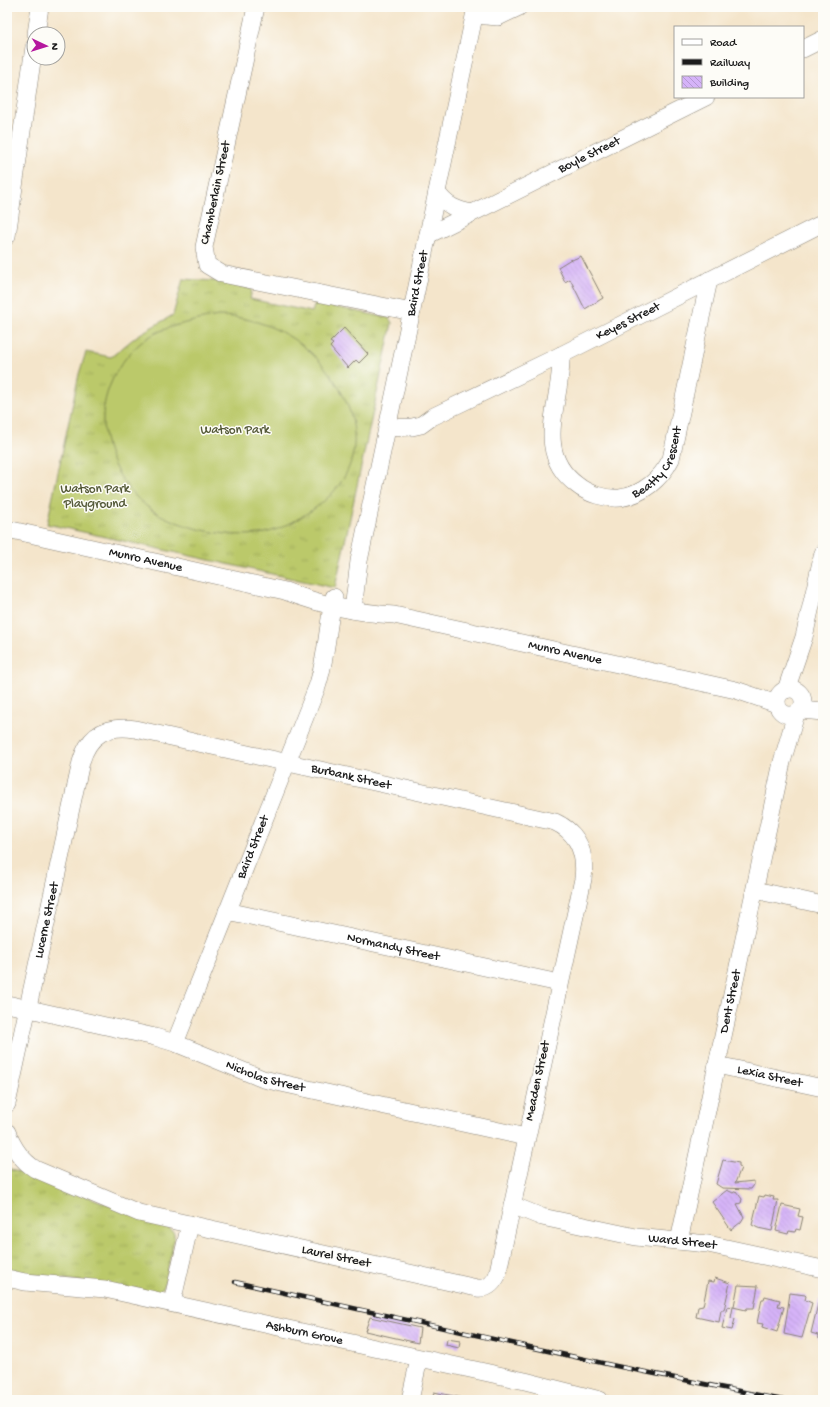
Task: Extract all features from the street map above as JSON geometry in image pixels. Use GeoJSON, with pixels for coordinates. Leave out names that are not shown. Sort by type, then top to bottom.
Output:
{"type":"FeatureCollection","features":[{"type":"Feature","properties":{"kind":"street"},"geometry":{"type":"LineString","coordinates":[[37,26],[40,7]]}},
{"type":"Feature","properties":{"kind":"street","name":"Chamberlain Street"},"geometry":{"type":"LineString","coordinates":[[256,7],[204,247],[207,265],[222,274],[412,312]]}},
{"type":"Feature","properties":{"kind":"street"},"geometry":{"type":"LineString","coordinates":[[476,11],[498,17],[519,7]]}},
{"type":"Feature","properties":{"kind":"street","name":"Baird Street"},"geometry":{"type":"LineString","coordinates":[[175,1043],[318,681],[327,649],[359,561],[476,11]]}},
{"type":"Feature","properties":{"kind":"street"},"geometry":{"type":"LineString","coordinates":[[804,48],[823,39]]}},
{"type":"Feature","properties":{"kind":"street"},"geometry":{"type":"LineString","coordinates":[[7,236],[31,66]]}},
{"type":"Feature","properties":{"kind":"street","name":"Boyle Street"},"geometry":{"type":"LineString","coordinates":[[428,235],[704,98]]}},
{"type":"Feature","properties":{"kind":"street"},"geometry":{"type":"LineString","coordinates":[[437,192],[442,200],[449,206],[459,211],[472,213]]}},
{"type":"Feature","properties":{"kind":"street","name":"Keyes Street"},"geometry":{"type":"LineString","coordinates":[[389,420],[400,417],[412,419],[432,417],[561,355],[823,223]]}},
{"type":"Feature","properties":{"kind":"street","name":"Beatty Crescent"},"geometry":{"type":"LineString","coordinates":[[561,355],[561,376],[551,435],[551,445],[558,464],[571,481],[588,492],[612,498],[638,493],[661,475],[671,459],[709,280]]}},
{"type":"Feature","properties":{"kind":"street","name":"Munro Avenue"},"geometry":{"type":"LineString","coordinates":[[7,529],[285,591],[308,600],[343,603],[373,614],[394,615],[549,647],[791,702],[823,712]]}},
{"type":"Feature","properties":{"kind":"street","name":"Dent Street"},"geometry":{"type":"LineString","coordinates":[[679,1241],[782,762],[791,702],[823,553]]}},
{"type":"Feature","properties":{"kind":"street","name":"Munro Avenue"},"geometry":{"type":"LineString","coordinates":[[791,702],[823,706]]}},
{"type":"Feature","properties":{"kind":"street","name":"Burbank Street"},"geometry":{"type":"LineString","coordinates":[[94,739],[109,730],[124,728],[286,762],[555,822],[563,826],[577,840],[582,850],[584,866]]}},
{"type":"Feature","properties":{"kind":"street","name":"Lucerne Street"},"geometry":{"type":"LineString","coordinates":[[7,1104],[81,762],[84,752],[94,739]]}},
{"type":"Feature","properties":{"kind":"street","name":"Meaden Street"},"geometry":{"type":"LineString","coordinates":[[482,1289],[491,1285],[496,1276],[584,866]]}},
{"type":"Feature","properties":{"kind":"street"},"geometry":{"type":"LineString","coordinates":[[755,890],[823,905]]}},
{"type":"Feature","properties":{"kind":"street","name":"Normandy Street"},"geometry":{"type":"LineString","coordinates":[[227,911],[559,984]]}},
{"type":"Feature","properties":{"kind":"street","name":"Nicholas Street"},"geometry":{"type":"LineString","coordinates":[[7,1004],[139,1033],[175,1043],[263,1079],[526,1137]]}},
{"type":"Feature","properties":{"kind":"street","name":"Lexia Street"},"geometry":{"type":"LineString","coordinates":[[717,1065],[823,1088]]}},
{"type":"Feature","properties":{"kind":"street","name":"Laurel Street"},"geometry":{"type":"LineString","coordinates":[[9,1137],[24,1161],[42,1173],[129,1210],[482,1289]]}},
{"type":"Feature","properties":{"kind":"street","name":"Ward Street"},"geometry":{"type":"LineString","coordinates":[[510,1210],[636,1237],[708,1244],[823,1269]]}},
{"type":"Feature","properties":{"kind":"street"},"geometry":{"type":"LineString","coordinates":[[168,1302],[186,1223]]}},
{"type":"Feature","properties":{"kind":"street","name":"Ashburn Grove"},"geometry":{"type":"LineString","coordinates":[[7,1278],[25,1282],[105,1289],[600,1400]]}},
{"type":"Feature","properties":{"kind":"street"},"geometry":{"type":"LineString","coordinates":[[410,1400],[419,1359]]}},
{"type":"Feature","properties":{"kind":"green space","name":"Watson Park"},"geometry":{"type":"Polygon","coordinates":[[[183,279],[215,281],[252,289],[250,299],[312,312],[315,303],[389,318],[392,323],[335,588],[47,524],[79,374],[86,352],[111,357],[138,335],[173,315],[183,279]]]}},
{"type":"Feature","properties":{"kind":"green space"},"geometry":{"type":"Polygon","coordinates":[[[218,316],[250,320],[265,325],[280,331],[307,349],[329,373],[342,392],[350,412],[354,431],[354,450],[349,468],[339,485],[325,500],[306,514],[283,527],[265,533],[246,535],[218,533],[189,527],[152,510],[132,493],[124,482],[111,458],[104,432],[104,406],[107,393],[118,368],[136,347],[146,339],[165,329],[180,324],[218,316]]]}},
{"type":"Feature","properties":{"kind":"green space"},"geometry":{"type":"Polygon","coordinates":[[[7,1169],[34,1176],[170,1228],[174,1233],[174,1240],[164,1287],[157,1292],[7,1271],[7,1169]]]}},
{"type":"Feature","properties":{"kind":"building"},"geometry":{"type":"Polygon","coordinates":[[[581,256],[603,298],[585,309],[570,279],[565,282],[558,267],[571,259],[572,260],[581,256]]]}},
{"type":"Feature","properties":{"kind":"building"},"geometry":{"type":"Polygon","coordinates":[[[344,328],[368,354],[359,363],[356,360],[348,368],[330,347],[333,344],[330,342],[344,328]]]}},
{"type":"Feature","properties":{"kind":"building"},"geometry":{"type":"Polygon","coordinates":[[[723,1160],[739,1163],[739,1167],[741,1168],[735,1183],[754,1181],[754,1185],[751,1189],[722,1188],[716,1184],[723,1160]]]}},
{"type":"Feature","properties":{"kind":"building"},"geometry":{"type":"Polygon","coordinates":[[[727,1190],[733,1193],[736,1191],[742,1199],[741,1203],[737,1204],[744,1217],[741,1222],[731,1230],[712,1202],[727,1190]]]}},
{"type":"Feature","properties":{"kind":"building"},"geometry":{"type":"Polygon","coordinates":[[[765,1195],[774,1197],[773,1200],[778,1200],[772,1231],[752,1225],[759,1196],[764,1197],[765,1195]]]}},
{"type":"Feature","properties":{"kind":"building"},"geometry":{"type":"Polygon","coordinates":[[[782,1205],[800,1209],[798,1216],[803,1217],[800,1230],[796,1229],[795,1232],[789,1231],[788,1234],[776,1231],[782,1205]]]}},
{"type":"Feature","properties":{"kind":"building"},"geometry":{"type":"Polygon","coordinates":[[[715,1278],[730,1283],[724,1310],[721,1310],[719,1322],[696,1317],[698,1307],[703,1306],[708,1281],[714,1282],[715,1278]]]}},
{"type":"Feature","properties":{"kind":"building"},"geometry":{"type":"Polygon","coordinates":[[[738,1285],[758,1286],[754,1308],[747,1308],[746,1310],[733,1307],[731,1318],[735,1319],[732,1330],[722,1328],[727,1307],[734,1306],[738,1285]]]}},
{"type":"Feature","properties":{"kind":"building"},"geometry":{"type":"Polygon","coordinates":[[[790,1293],[805,1295],[805,1300],[812,1303],[802,1338],[784,1334],[790,1293]]]}},
{"type":"Feature","properties":{"kind":"building"},"geometry":{"type":"Polygon","coordinates":[[[765,1296],[780,1300],[778,1306],[784,1307],[777,1332],[762,1327],[763,1324],[757,1323],[762,1299],[764,1299],[765,1296]]]}},
{"type":"Feature","properties":{"kind":"building"},"geometry":{"type":"Polygon","coordinates":[[[819,1300],[823,1301],[823,1339],[818,1338],[818,1335],[811,1333],[819,1300]]]}},
{"type":"Feature","properties":{"kind":"building"},"geometry":{"type":"Polygon","coordinates":[[[370,1317],[420,1328],[418,1343],[365,1331],[370,1317]]]}},
{"type":"Feature","properties":{"kind":"building"},"geometry":{"type":"Polygon","coordinates":[[[447,1339],[460,1341],[459,1348],[446,1345],[447,1339]]]}},
{"type":"Feature","properties":{"kind":"building"},"geometry":{"type":"Polygon","coordinates":[[[434,1392],[463,1398],[463,1400],[432,1400],[434,1392]]]}},
{"type":"Feature","properties":{"kind":"railway"},"geometry":{"type":"LineString","coordinates":[[235,1282],[616,1366],[783,1400]]}},
{"type":"Feature","properties":{"kind":"park label","name":"Watson Park Playground"},"geometry":{"type":"Point","coordinates":[95,496]}}]}
